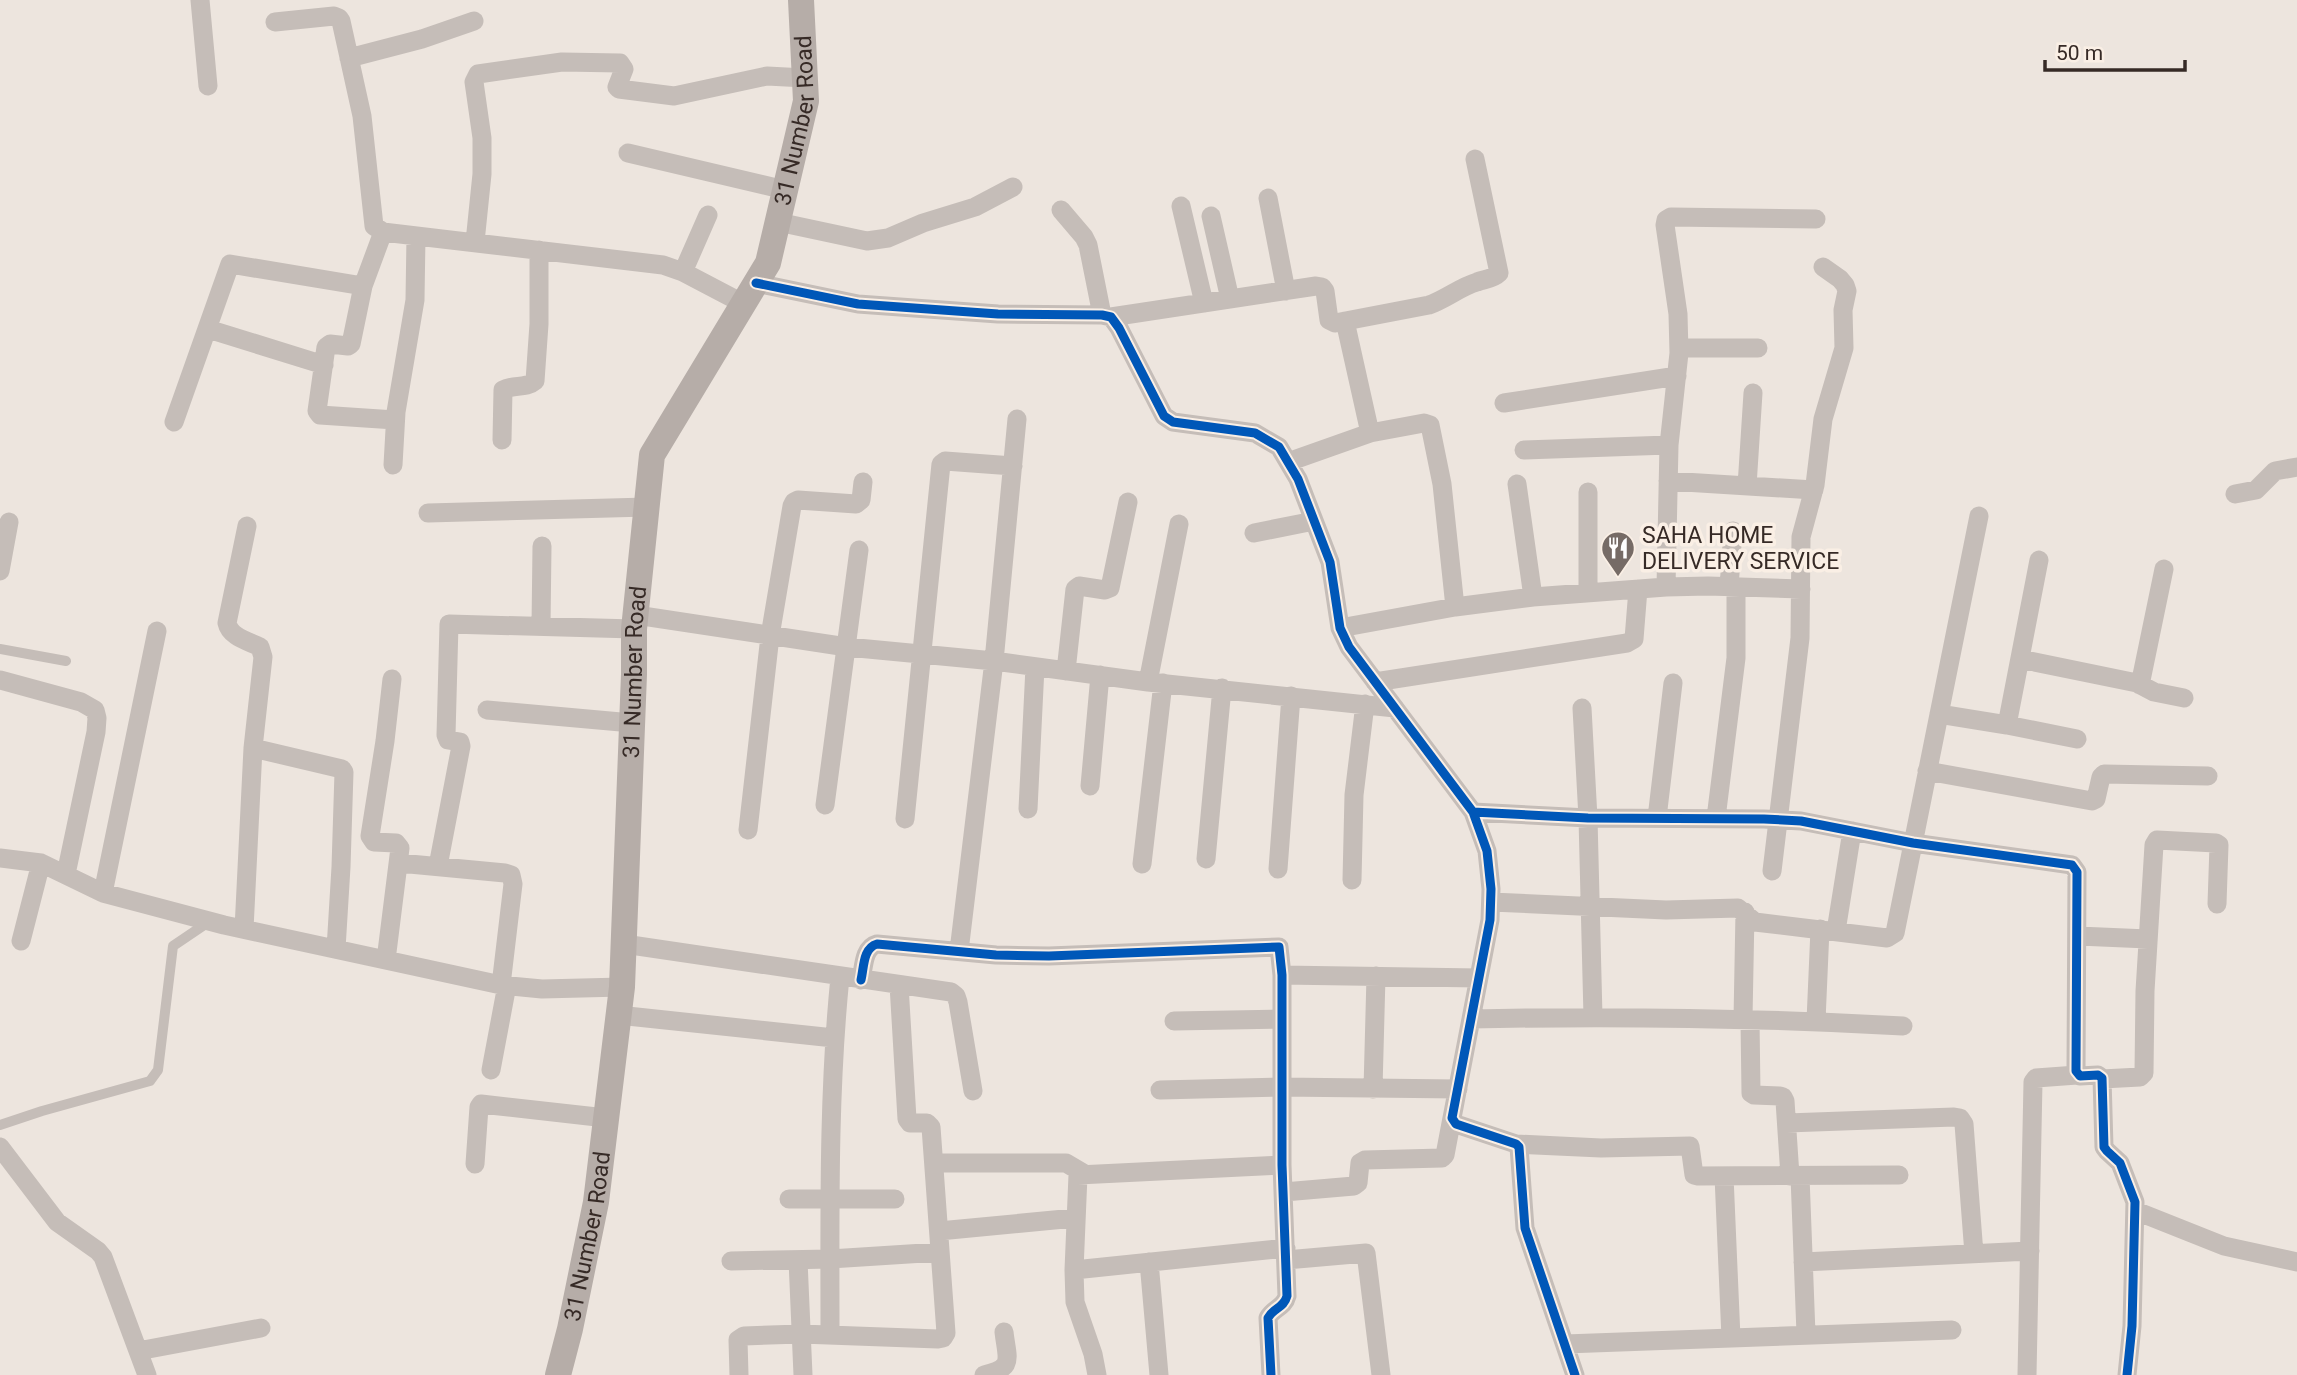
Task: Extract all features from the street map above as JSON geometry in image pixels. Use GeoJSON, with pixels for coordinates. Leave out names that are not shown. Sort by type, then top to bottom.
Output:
{"type":"FeatureCollection","features":[{"type":"Feature","properties":{"kind":"main road","name":"31 Number Road"},"geometry":{"type":"LineString","coordinates":[[558,1375],[591,1235],[622,987],[635,622],[652,455],[768,263],[806,101],[800,0]]}},
{"type":"Feature","properties":{"kind":"street"},"geometry":{"type":"LineString","coordinates":[[201,0],[208,86]]}},
{"type":"Feature","properties":{"kind":"street"},"geometry":{"type":"LineString","coordinates":[[275,22],[334,16],[339,18],[362,116],[374,226],[383,232],[663,265],[750,293],[998,314],[1107,316],[1322,287],[1325,291],[1329,320],[1335,323],[1429,305],[1442,301],[1474,282],[1497,275],[1475,159]]}},
{"type":"Feature","properties":{"kind":"street"},"geometry":{"type":"LineString","coordinates":[[349,58],[422,39],[474,21]]}},
{"type":"Feature","properties":{"kind":"street"},"geometry":{"type":"LineString","coordinates":[[475,242],[482,174],[482,138],[474,82],[478,74],[562,62],[620,63],[624,69],[617,87],[619,89],[674,96],[767,76],[805,78]]}},
{"type":"Feature","properties":{"kind":"street"},"geometry":{"type":"LineString","coordinates":[[628,153],[785,190]]}},
{"type":"Feature","properties":{"kind":"street"},"geometry":{"type":"LineString","coordinates":[[778,222],[878,241],[923,223],[975,208],[1013,187]]}},
{"type":"Feature","properties":{"kind":"street"},"geometry":{"type":"LineString","coordinates":[[1268,198],[1286,291]]}},
{"type":"Feature","properties":{"kind":"street"},"geometry":{"type":"LineString","coordinates":[[1181,206],[1205,303]]}},
{"type":"Feature","properties":{"kind":"street"},"geometry":{"type":"LineString","coordinates":[[1061,210],[1084,237],[1107,316],[1119,328],[1164,416],[1173,422],[1255,433],[1279,447],[1298,479],[1330,562],[1340,628],[1349,647],[1473,812],[1487,851],[1490,920],[1445,1155],[1442,1158],[1362,1160],[1358,1183],[1354,1186],[1284,1192]]}},
{"type":"Feature","properties":{"kind":"street"},"geometry":{"type":"LineString","coordinates":[[684,272],[708,215]]}},
{"type":"Feature","properties":{"kind":"street"},"geometry":{"type":"LineString","coordinates":[[1211,216],[1230,299]]}},
{"type":"Feature","properties":{"kind":"street"},"geometry":{"type":"LineString","coordinates":[[1666,587],[1669,445],[1679,348],[1678,314],[1666,220],[1671,217],[1816,219]]}},
{"type":"Feature","properties":{"kind":"street"},"geometry":{"type":"LineString","coordinates":[[383,232],[363,286],[351,344],[327,344],[318,414],[395,420]]}},
{"type":"Feature","properties":{"kind":"street"},"geometry":{"type":"LineString","coordinates":[[393,465],[395,420],[415,300],[416,236]]}},
{"type":"Feature","properties":{"kind":"street"},"geometry":{"type":"LineString","coordinates":[[502,440],[503,390],[507,387],[531,385],[535,381],[539,324],[539,250]]}},
{"type":"Feature","properties":{"kind":"street"},"geometry":{"type":"LineString","coordinates":[[174,422],[230,264],[363,286]]}},
{"type":"Feature","properties":{"kind":"street"},"geometry":{"type":"LineString","coordinates":[[1772,871],[1800,638],[1801,537],[1814,490],[1823,419],[1843,355],[1843,310],[1847,291],[1840,279],[1823,268]]}},
{"type":"Feature","properties":{"kind":"street"},"geometry":{"type":"LineString","coordinates":[[1345,321],[1370,433]]}},
{"type":"Feature","properties":{"kind":"street"},"geometry":{"type":"LineString","coordinates":[[208,329],[324,365]]}},
{"type":"Feature","properties":{"kind":"street"},"geometry":{"type":"LineString","coordinates":[[1679,348],[1758,348]]}},
{"type":"Feature","properties":{"kind":"street"},"geometry":{"type":"LineString","coordinates":[[1504,403],[1677,376]]}},
{"type":"Feature","properties":{"kind":"street"},"geometry":{"type":"LineString","coordinates":[[1746,486],[1753,393]]}},
{"type":"Feature","properties":{"kind":"street"},"geometry":{"type":"LineString","coordinates":[[959,951],[994,662],[1017,419]]}},
{"type":"Feature","properties":{"kind":"street"},"geometry":{"type":"LineString","coordinates":[[1288,462],[1370,433],[1424,423],[1430,425],[1442,484],[1455,607]]}},
{"type":"Feature","properties":{"kind":"street"},"geometry":{"type":"LineString","coordinates":[[1524,450],[1669,445]]}},
{"type":"Feature","properties":{"kind":"street"},"geometry":{"type":"LineString","coordinates":[[905,819],[942,461],[1013,466]]}},
{"type":"Feature","properties":{"kind":"street"},"geometry":{"type":"LineString","coordinates":[[2235,494],[2256,491],[2275,471],[2297,467]]}},
{"type":"Feature","properties":{"kind":"street"},"geometry":{"type":"LineString","coordinates":[[1668,481],[1814,490]]}},
{"type":"Feature","properties":{"kind":"street"},"geometry":{"type":"LineString","coordinates":[[748,830],[770,636],[794,502],[799,500],[856,504],[861,500],[863,482]]}},
{"type":"Feature","properties":{"kind":"street"},"geometry":{"type":"LineString","coordinates":[[1517,484],[1533,597]]}},
{"type":"Feature","properties":{"kind":"street"},"geometry":{"type":"LineString","coordinates":[[1588,492],[1588,593]]}},
{"type":"Feature","properties":{"kind":"street"},"geometry":{"type":"LineString","coordinates":[[1066,671],[1074,589],[1079,586],[1105,590],[1110,588],[1128,502]]}},
{"type":"Feature","properties":{"kind":"street"},"geometry":{"type":"LineString","coordinates":[[428,513],[647,507]]}},
{"type":"Feature","properties":{"kind":"street"},"geometry":{"type":"LineString","coordinates":[[1491,902],[1666,910],[1738,908],[1755,922],[1887,938],[1895,933],[1979,516]]}},
{"type":"Feature","properties":{"kind":"street"},"geometry":{"type":"LineString","coordinates":[[1254,533],[1314,521]]}},
{"type":"Feature","properties":{"kind":"street"},"geometry":{"type":"LineString","coordinates":[[0,571],[9,522]]}},
{"type":"Feature","properties":{"kind":"street"},"geometry":{"type":"LineString","coordinates":[[1142,864],[1155,682],[1179,524]]}},
{"type":"Feature","properties":{"kind":"street"},"geometry":{"type":"LineString","coordinates":[[244,929],[253,748],[262,653],[260,648],[234,635],[228,629],[227,623],[247,526]]}},
{"type":"Feature","properties":{"kind":"street"},"geometry":{"type":"LineString","coordinates":[[1716,818],[1736,658],[1734,530]]}},
{"type":"Feature","properties":{"kind":"street"},"geometry":{"type":"LineString","coordinates":[[541,626],[542,546]]}},
{"type":"Feature","properties":{"kind":"street"},"geometry":{"type":"LineString","coordinates":[[825,805],[859,550]]}},
{"type":"Feature","properties":{"kind":"street"},"geometry":{"type":"LineString","coordinates":[[2007,725],[2039,560]]}},
{"type":"Feature","properties":{"kind":"street"},"geometry":{"type":"LineString","coordinates":[[2140,685],[2164,569]]}},
{"type":"Feature","properties":{"kind":"street"},"geometry":{"type":"LineString","coordinates":[[1340,628],[1455,607],[1533,597],[1666,587],[1801,589]]}},
{"type":"Feature","properties":{"kind":"street"},"geometry":{"type":"LineString","coordinates":[[1375,682],[1627,643],[1634,639],[1638,589]]}},
{"type":"Feature","properties":{"kind":"street"},"geometry":{"type":"LineString","coordinates":[[438,866],[461,746],[460,742],[448,740],[446,735],[448,625],[451,623],[541,626],[635,622],[1395,708]]}},
{"type":"Feature","properties":{"kind":"street"},"geometry":{"type":"LineString","coordinates":[[103,893],[158,631]]}},
{"type":"Feature","properties":{"kind":"street"},"geometry":{"type":"LineString","coordinates":[[2020,659],[2140,685],[2154,692],[2184,698]]}},
{"type":"Feature","properties":{"kind":"street"},"geometry":{"type":"LineString","coordinates":[[1028,809],[1035,667]]}},
{"type":"Feature","properties":{"kind":"street"},"geometry":{"type":"LineString","coordinates":[[1090,786],[1100,675]]}},
{"type":"Feature","properties":{"kind":"street"},"geometry":{"type":"LineString","coordinates":[[386,960],[399,845],[374,842],[370,836],[392,679]]}},
{"type":"Feature","properties":{"kind":"street"},"geometry":{"type":"LineString","coordinates":[[0,680],[81,702],[95,710],[96,732],[66,874]]}},
{"type":"Feature","properties":{"kind":"street"},"geometry":{"type":"LineString","coordinates":[[1657,818],[1673,684]]}},
{"type":"Feature","properties":{"kind":"street"},"geometry":{"type":"LineString","coordinates":[[1206,859],[1222,688]]}},
{"type":"Feature","properties":{"kind":"street"},"geometry":{"type":"LineString","coordinates":[[1278,869],[1291,696]]}},
{"type":"Feature","properties":{"kind":"street"},"geometry":{"type":"LineString","coordinates":[[1352,880],[1354,795],[1365,704]]}},
{"type":"Feature","properties":{"kind":"street"},"geometry":{"type":"LineString","coordinates":[[1582,708],[1593,1017]]}},
{"type":"Feature","properties":{"kind":"street"},"geometry":{"type":"LineString","coordinates":[[487,710],[632,723]]}},
{"type":"Feature","properties":{"kind":"street"},"geometry":{"type":"LineString","coordinates":[[1939,714],[2077,739]]}},
{"type":"Feature","properties":{"kind":"street"},"geometry":{"type":"LineString","coordinates":[[253,748],[342,769],[344,772],[336,949]]}},
{"type":"Feature","properties":{"kind":"street"},"geometry":{"type":"LineString","coordinates":[[1927,771],[2091,801],[2096,799],[2104,774],[2208,776]]}},
{"type":"Feature","properties":{"kind":"street"},"geometry":{"type":"LineString","coordinates":[[1473,812],[1588,818],[1801,821],[1913,843],[2072,865],[2077,873],[2077,1075]]}},
{"type":"Feature","properties":{"kind":"street"},"geometry":{"type":"LineString","coordinates":[[1816,1021],[1828,930],[1852,831]]}},
{"type":"Feature","properties":{"kind":"street"},"geometry":{"type":"LineString","coordinates":[[2102,1080],[2140,1077],[2144,1073],[2145,991],[2154,845],[2157,840],[2219,845],[2217,904]]}},
{"type":"Feature","properties":{"kind":"street"},"geometry":{"type":"LineString","coordinates":[[0,858],[41,863],[103,893],[210,921],[504,985],[542,989],[622,987]]}},
{"type":"Feature","properties":{"kind":"street"},"geometry":{"type":"LineString","coordinates":[[21,941],[41,863]]}},
{"type":"Feature","properties":{"kind":"street"},"geometry":{"type":"LineString","coordinates":[[399,863],[511,875],[513,884],[504,985],[491,1070]]}},
{"type":"Feature","properties":{"kind":"street"},"geometry":{"type":"LineString","coordinates":[[1745,912],[1751,1093],[1783,1097],[1795,1176],[1806,1334]]}},
{"type":"Feature","properties":{"kind":"street"},"geometry":{"type":"LineString","coordinates":[[2078,936],[2148,939]]}},
{"type":"Feature","properties":{"kind":"street"},"geometry":{"type":"LineString","coordinates":[[624,944],[951,992],[956,996],[973,1091]]}},
{"type":"Feature","properties":{"kind":"street"},"geometry":{"type":"LineString","coordinates":[[861,980],[867,950],[877,944],[996,955],[1049,956],[1277,946],[1280,949],[1282,975],[1281,1087],[1286,1301],[1270,1313],[1267,1325],[1271,1375]]}},
{"type":"Feature","properties":{"kind":"street"},"geometry":{"type":"LineString","coordinates":[[1282,975],[1479,978]]}},
{"type":"Feature","properties":{"kind":"street"},"geometry":{"type":"LineString","coordinates":[[1373,1089],[1376,976]]}},
{"type":"Feature","properties":{"kind":"street"},"geometry":{"type":"LineString","coordinates":[[830,1335],[834,1038],[840,977]]}},
{"type":"Feature","properties":{"kind":"street"},"geometry":{"type":"LineString","coordinates":[[739,1375],[740,1337],[801,1334],[943,1338],[946,1333],[930,1125],[910,1123],[907,1119],[899,985]]}},
{"type":"Feature","properties":{"kind":"street"},"geometry":{"type":"LineString","coordinates":[[618,1015],[834,1038]]}},
{"type":"Feature","properties":{"kind":"street"},"geometry":{"type":"LineString","coordinates":[[1471,1019],[1593,1017],[1816,1021],[1903,1026]]}},
{"type":"Feature","properties":{"kind":"street"},"geometry":{"type":"LineString","coordinates":[[1174,1021],[1281,1019]]}},
{"type":"Feature","properties":{"kind":"street"},"geometry":{"type":"LineString","coordinates":[[2027,1375],[2033,1082],[2042,1077],[2077,1075],[2098,1075],[2102,1080],[2104,1147],[2120,1163],[2133,1194],[2136,1211],[2132,1326],[2127,1375]]}},
{"type":"Feature","properties":{"kind":"street"},"geometry":{"type":"LineString","coordinates":[[1160,1090],[1281,1087],[1458,1089]]}},
{"type":"Feature","properties":{"kind":"street"},"geometry":{"type":"LineString","coordinates":[[475,1164],[481,1104],[606,1118]]}},
{"type":"Feature","properties":{"kind":"street"},"geometry":{"type":"LineString","coordinates":[[1452,1118],[1456,1124],[1516,1144],[1601,1148],[1689,1146],[1694,1175],[1899,1175]]}},
{"type":"Feature","properties":{"kind":"street"},"geometry":{"type":"LineString","coordinates":[[1787,1123],[1960,1118],[1964,1124],[1974,1254]]}},
{"type":"Feature","properties":{"kind":"street"},"geometry":{"type":"LineString","coordinates":[[1516,1144],[1520,1152],[1525,1228],[1529,1246],[1575,1375]]}},
{"type":"Feature","properties":{"kind":"street"},"geometry":{"type":"LineString","coordinates":[[0,1147],[57,1222],[103,1257],[138,1351],[142,1375]]}},
{"type":"Feature","properties":{"kind":"street"},"geometry":{"type":"LineString","coordinates":[[933,1163],[1066,1163],[1083,1173]]}},
{"type":"Feature","properties":{"kind":"street"},"geometry":{"type":"LineString","coordinates":[[1097,1375],[1093,1354],[1075,1302],[1078,1175],[1282,1165]]}},
{"type":"Feature","properties":{"kind":"street"},"geometry":{"type":"LineString","coordinates":[[1724,1176],[1731,1338]]}},
{"type":"Feature","properties":{"kind":"street"},"geometry":{"type":"LineString","coordinates":[[789,1199],[895,1199]]}},
{"type":"Feature","properties":{"kind":"street"},"geometry":{"type":"LineString","coordinates":[[2136,1211],[2224,1246],[2297,1262]]}},
{"type":"Feature","properties":{"kind":"street"},"geometry":{"type":"LineString","coordinates":[[939,1231],[1075,1218]]}},
{"type":"Feature","properties":{"kind":"street"},"geometry":{"type":"LineString","coordinates":[[1803,1262],[2030,1251]]}},
{"type":"Feature","properties":{"kind":"street"},"geometry":{"type":"LineString","coordinates":[[731,1261],[830,1259],[940,1252]]}},
{"type":"Feature","properties":{"kind":"street"},"geometry":{"type":"LineString","coordinates":[[1074,1270],[1149,1262],[1286,1254],[1366,1254],[1381,1375]]}},
{"type":"Feature","properties":{"kind":"street"},"geometry":{"type":"LineString","coordinates":[[799,1260],[803,1375]]}},
{"type":"Feature","properties":{"kind":"street"},"geometry":{"type":"LineString","coordinates":[[1149,1262],[1159,1375]]}},
{"type":"Feature","properties":{"kind":"street"},"geometry":{"type":"LineString","coordinates":[[138,1351],[261,1328]]}},
{"type":"Feature","properties":{"kind":"street"},"geometry":{"type":"LineString","coordinates":[[1565,1344],[1952,1330]]}},
{"type":"Feature","properties":{"kind":"street"},"geometry":{"type":"LineString","coordinates":[[984,1375],[1000,1372],[1007,1363],[1004,1332]]}},
{"type":"Feature","properties":{"kind":"lane"},"geometry":{"type":"LineString","coordinates":[[0,649],[66,661]]}},
{"type":"Feature","properties":{"kind":"lane"},"geometry":{"type":"LineString","coordinates":[[0,1125],[150,1081],[158,1070],[173,946],[210,921]]}},
{"type":"Feature","properties":{"kind":"cycle path"},"geometry":{"type":"LineString","coordinates":[[756,283],[858,304],[998,314],[1111,317],[1164,416],[1173,422],[1255,433],[1279,447],[1298,479],[1330,562],[1340,628],[1349,647],[1473,812],[1487,851],[1491,889],[1490,920],[1452,1118],[1456,1124],[1519,1147],[1525,1228],[1575,1375]]}},
{"type":"Feature","properties":{"kind":"cycle path"},"geometry":{"type":"LineString","coordinates":[[1473,812],[1588,818],[1801,821],[1913,843],[2072,865],[2077,872],[2076,1071],[2080,1076],[2098,1075],[2102,1078],[2104,1147],[2120,1163],[2135,1202],[2132,1326],[2127,1375]]}},
{"type":"Feature","properties":{"kind":"cycle path"},"geometry":{"type":"LineString","coordinates":[[861,980],[869,949],[877,944],[996,955],[1049,956],[1279,947],[1282,975],[1282,1165],[1287,1296],[1268,1318],[1271,1375]]}},
{"type":"Feature","properties":{"kind":"place","name":"SAHA HOME DELIVERY SERVICE"},"geometry":{"type":"Point","coordinates":[1618,578]}}]}
